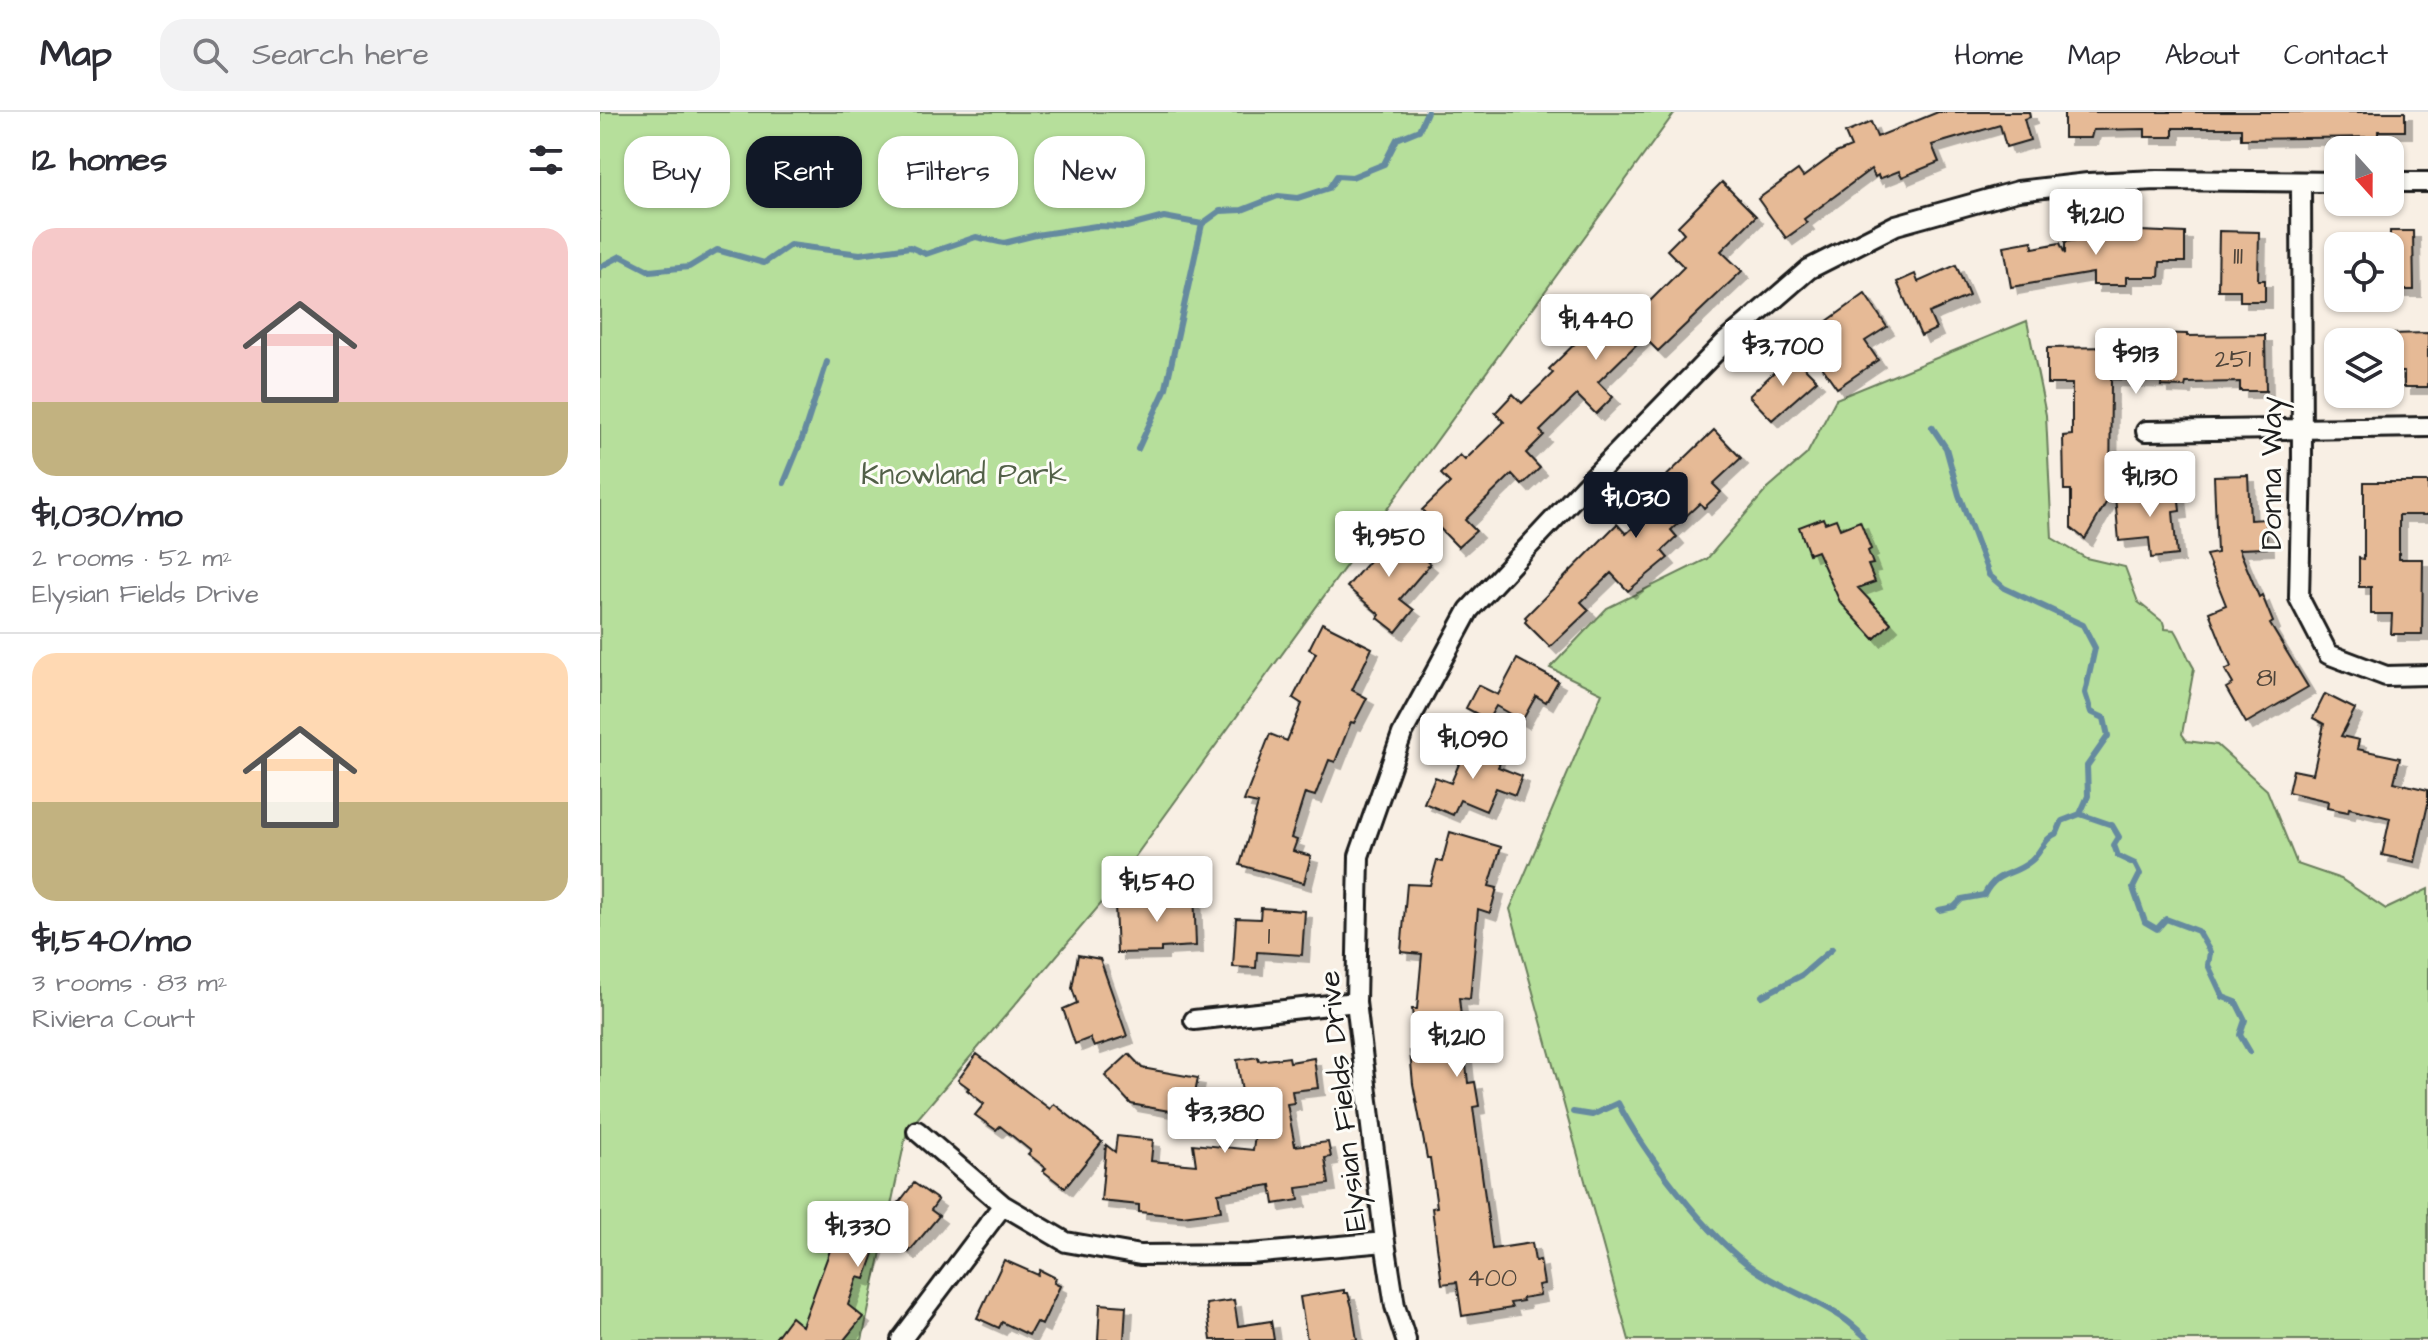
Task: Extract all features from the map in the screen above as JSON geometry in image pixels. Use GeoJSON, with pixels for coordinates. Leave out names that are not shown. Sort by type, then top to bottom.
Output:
{"type":"FeatureCollection","features":[{"type":"Feature","properties":{"kind":"street","name":"Elysian Fields Drive"},"geometry":{"type":"LineString","coordinates":[[1406,1340],[1395,1306],[1385,1242],[1356,1002],[1359,856],[1402,734],[1469,610],[1725,342],[1809,269],[1896,225],[2018,191],[2088,183],[2158,180],[2324,182]]}},
{"type":"Feature","properties":{"kind":"street","name":"Donna Way"},"geometry":{"type":"LineString","coordinates":[[2301,182],[2299,598],[2328,654],[2386,676],[2428,675]]}},
{"type":"Feature","properties":{"kind":"street"},"geometry":{"type":"LineString","coordinates":[[2404,182],[2428,182]]}},
{"type":"Feature","properties":{"kind":"street"},"geometry":{"type":"LineString","coordinates":[[2146,431],[2428,427]]}},
{"type":"Feature","properties":{"kind":"street"},"geometry":{"type":"LineString","coordinates":[[1194,1020],[1356,1002]]}},
{"type":"Feature","properties":{"kind":"street"},"geometry":{"type":"LineString","coordinates":[[917,1131],[1003,1205],[1066,1242],[1140,1255],[1250,1254],[1385,1242]]}},
{"type":"Feature","properties":{"kind":"street"},"geometry":{"type":"LineString","coordinates":[[901,1340],[1003,1205]]}},
{"type":"Feature","properties":{"kind":"green space","name":"Knowland Park"},"geometry":{"type":"Polygon","coordinates":[[[600,112],[1675,112],[1100,905],[907,1131],[862,1340],[600,1340],[600,112]]]}},
{"type":"Feature","properties":{"kind":"green space"},"geometry":{"type":"Polygon","coordinates":[[[2027,321],[2046,415],[2052,538],[2086,558],[2125,567],[2138,602],[2163,622],[2165,629],[2175,630],[2194,668],[2182,734],[2187,741],[2217,745],[2267,790],[2297,864],[2341,879],[2386,909],[2428,889],[2428,1340],[1629,1340],[1510,909],[1602,693],[1550,668],[1607,608],[1707,559],[1768,488],[1807,454],[1836,399],[2027,321]]]}},
{"type":"Feature","properties":{"kind":"building"},"geometry":{"type":"Polygon","coordinates":[[[1938,112],[2029,112],[2030,117],[2024,119],[2030,140],[2006,147],[2000,125],[1932,145],[1939,162],[1902,177],[1899,171],[1879,179],[1871,169],[1804,219],[1807,223],[1786,238],[1758,199],[1798,170],[1803,177],[1836,153],[1851,147],[1845,133],[1871,122],[1877,137],[1938,112]]]}},
{"type":"Feature","properties":{"kind":"building"},"geometry":{"type":"Polygon","coordinates":[[[2064,112],[2405,112],[2405,131],[2378,131],[2378,136],[2241,139],[2241,128],[2173,128],[2173,137],[2145,137],[2145,129],[2093,130],[2091,138],[2064,138],[2064,112]]]}},
{"type":"Feature","properties":{"kind":"building"},"geometry":{"type":"Polygon","coordinates":[[[1722,182],[1756,216],[1721,251],[1742,271],[1658,351],[1644,337],[1598,382],[1613,397],[1596,414],[1577,395],[1540,431],[1544,435],[1526,453],[1540,468],[1522,485],[1512,474],[1465,520],[1476,531],[1458,547],[1422,510],[1450,483],[1441,474],[1460,455],[1465,460],[1504,422],[1495,413],[1513,394],[1522,403],[1553,373],[1549,369],[1595,324],[1599,328],[1627,301],[1635,310],[1639,306],[1642,309],[1684,267],[1667,250],[1684,233],[1678,226],[1722,182]]]}},
{"type":"Feature","properties":{"kind":"building"},"geometry":{"type":"Polygon","coordinates":[[[2094,229],[2185,233],[2185,262],[2160,262],[2159,277],[2126,277],[2126,285],[2093,285],[2093,273],[2011,287],[2004,246],[2032,241],[2033,248],[2060,243],[2065,254],[2065,242],[2094,237],[2094,229]]]}},
{"type":"Feature","properties":{"kind":"building"},"geometry":{"type":"Polygon","coordinates":[[[2219,231],[2259,232],[2258,280],[2265,280],[2265,301],[2240,301],[2240,290],[2218,290],[2219,231]]]}},
{"type":"Feature","properties":{"kind":"building"},"geometry":{"type":"Polygon","coordinates":[[[2413,231],[2414,290],[2404,290],[2404,232],[2390,232],[2413,231]]]}},
{"type":"Feature","properties":{"kind":"building"},"geometry":{"type":"Polygon","coordinates":[[[1956,265],[1969,296],[1929,313],[1936,329],[1921,336],[1897,282],[1915,274],[1918,282],[1956,265]]]}},
{"type":"Feature","properties":{"kind":"building"},"geometry":{"type":"Polygon","coordinates":[[[1865,294],[1887,327],[1865,341],[1878,360],[1837,388],[1820,364],[1836,353],[1819,327],[1865,294]]]}},
{"type":"Feature","properties":{"kind":"building"},"geometry":{"type":"Polygon","coordinates":[[[2115,332],[2187,336],[2265,335],[2266,391],[2240,391],[2240,382],[2186,383],[2185,387],[2161,386],[2162,381],[2111,379],[2110,496],[2085,539],[2071,528],[2071,490],[2064,490],[2063,436],[2072,435],[2072,384],[2047,384],[2047,348],[2115,347],[2115,332]]]}},
{"type":"Feature","properties":{"kind":"building"},"geometry":{"type":"Polygon","coordinates":[[[2428,333],[2428,387],[2404,387],[2404,334],[2428,333]]]}},
{"type":"Feature","properties":{"kind":"building"},"geometry":{"type":"Polygon","coordinates":[[[1792,355],[1817,380],[1772,420],[1749,396],[1792,355]]]}},
{"type":"Feature","properties":{"kind":"building"},"geometry":{"type":"Polygon","coordinates":[[[1714,430],[1741,458],[1713,484],[1721,492],[1704,508],[1700,503],[1671,530],[1677,537],[1662,551],[1668,558],[1628,591],[1611,573],[1581,602],[1589,610],[1550,647],[1525,622],[1525,617],[1617,524],[1626,534],[1664,499],[1654,488],[1714,430]]]}},
{"type":"Feature","properties":{"kind":"building"},"geometry":{"type":"Polygon","coordinates":[[[2248,475],[2250,520],[2266,519],[2267,548],[2239,549],[2259,597],[2262,595],[2273,622],[2270,624],[2308,687],[2246,723],[2226,688],[2233,684],[2225,670],[2231,667],[2209,612],[2226,605],[2206,555],[2217,553],[2214,476],[2248,475]]]}},
{"type":"Feature","properties":{"kind":"building"},"geometry":{"type":"Polygon","coordinates":[[[2364,482],[2428,482],[2428,515],[2399,515],[2399,559],[2423,559],[2422,634],[2391,634],[2392,614],[2371,614],[2371,587],[2359,587],[2359,558],[2364,559],[2364,482]]]}},
{"type":"Feature","properties":{"kind":"building"},"geometry":{"type":"Polygon","coordinates":[[[2177,484],[2180,511],[2173,512],[2177,555],[2151,558],[2149,538],[2119,541],[2115,496],[2153,492],[2152,487],[2177,484]]]}},
{"type":"Feature","properties":{"kind":"building"},"geometry":{"type":"Polygon","coordinates":[[[1823,518],[1825,523],[1836,519],[1840,529],[1860,521],[1871,549],[1868,551],[1873,564],[1868,565],[1875,582],[1858,588],[1891,623],[1874,639],[1840,602],[1817,551],[1809,554],[1799,527],[1823,518]]]}},
{"type":"Feature","properties":{"kind":"building"},"geometry":{"type":"Polygon","coordinates":[[[1389,530],[1430,564],[1400,599],[1414,610],[1396,632],[1347,587],[1369,561],[1365,558],[1389,530]]]}},
{"type":"Feature","properties":{"kind":"building"},"geometry":{"type":"Polygon","coordinates":[[[1322,623],[1372,648],[1352,690],[1367,698],[1354,723],[1351,722],[1335,762],[1329,760],[1315,796],[1305,793],[1291,838],[1297,840],[1293,851],[1311,856],[1304,883],[1240,865],[1258,804],[1244,801],[1270,734],[1287,741],[1302,704],[1293,698],[1316,653],[1309,649],[1322,623]]]}},
{"type":"Feature","properties":{"kind":"building"},"geometry":{"type":"Polygon","coordinates":[[[1517,659],[1558,681],[1546,702],[1536,696],[1522,721],[1496,706],[1488,720],[1466,708],[1478,685],[1498,695],[1517,659]]]}},
{"type":"Feature","properties":{"kind":"building"},"geometry":{"type":"Polygon","coordinates":[[[2325,694],[2355,709],[2341,736],[2359,740],[2357,749],[2400,758],[2394,782],[2428,790],[2428,804],[2415,862],[2382,855],[2390,818],[2349,808],[2348,812],[2327,808],[2328,801],[2288,792],[2293,770],[2313,774],[2324,724],[2313,718],[2325,694]]]}},
{"type":"Feature","properties":{"kind":"building"},"geometry":{"type":"Polygon","coordinates":[[[1469,740],[1496,751],[1494,756],[1500,763],[1498,767],[1522,776],[1515,795],[1496,788],[1486,811],[1460,800],[1453,815],[1424,803],[1435,777],[1451,783],[1469,740]]]}},
{"type":"Feature","properties":{"kind":"building"},"geometry":{"type":"Polygon","coordinates":[[[1450,832],[1501,847],[1489,886],[1497,888],[1490,913],[1478,909],[1470,999],[1459,998],[1468,1083],[1475,1082],[1479,1106],[1473,1107],[1492,1249],[1532,1243],[1535,1261],[1540,1260],[1544,1284],[1538,1285],[1540,1295],[1510,1303],[1512,1308],[1462,1316],[1457,1282],[1442,1284],[1432,1208],[1437,1207],[1430,1158],[1427,1158],[1413,1084],[1410,1051],[1416,1050],[1412,1009],[1417,1009],[1422,954],[1401,952],[1407,884],[1430,885],[1437,860],[1442,862],[1450,832]]]}},
{"type":"Feature","properties":{"kind":"building"},"geometry":{"type":"Polygon","coordinates":[[[1194,888],[1196,946],[1161,948],[1161,952],[1117,953],[1115,905],[1170,903],[1169,889],[1194,888]]]}},
{"type":"Feature","properties":{"kind":"building"},"geometry":{"type":"Polygon","coordinates":[[[1261,908],[1305,911],[1302,955],[1257,952],[1256,968],[1233,967],[1236,918],[1260,919],[1261,908]]]}},
{"type":"Feature","properties":{"kind":"building"},"geometry":{"type":"Polygon","coordinates":[[[1078,955],[1100,959],[1127,1036],[1094,1047],[1090,1038],[1075,1044],[1063,1009],[1077,1003],[1072,988],[1078,955]]]}},
{"type":"Feature","properties":{"kind":"building"},"geometry":{"type":"Polygon","coordinates":[[[977,1054],[1050,1109],[1054,1104],[1102,1142],[1065,1188],[1043,1171],[1046,1168],[1028,1154],[1031,1151],[1000,1126],[996,1130],[975,1115],[984,1104],[958,1080],[977,1054]]]}},
{"type":"Feature","properties":{"kind":"building"},"geometry":{"type":"Polygon","coordinates":[[[1129,1054],[1142,1068],[1198,1078],[1191,1115],[1131,1104],[1105,1076],[1129,1054]]]}},
{"type":"Feature","properties":{"kind":"building"},"geometry":{"type":"Polygon","coordinates":[[[1258,1057],[1259,1061],[1289,1057],[1290,1062],[1314,1058],[1318,1088],[1292,1091],[1294,1103],[1287,1104],[1295,1146],[1328,1142],[1331,1157],[1325,1158],[1329,1184],[1297,1188],[1299,1200],[1274,1204],[1271,1185],[1218,1193],[1221,1211],[1182,1216],[1139,1212],[1139,1205],[1101,1201],[1106,1145],[1115,1152],[1117,1136],[1153,1140],[1151,1161],[1196,1165],[1193,1144],[1253,1150],[1255,1135],[1279,1131],[1272,1130],[1268,1094],[1243,1098],[1237,1060],[1258,1057]]]}},
{"type":"Feature","properties":{"kind":"building"},"geometry":{"type":"Polygon","coordinates":[[[914,1183],[938,1200],[931,1210],[939,1216],[909,1252],[882,1231],[865,1279],[858,1277],[848,1305],[863,1317],[844,1340],[774,1340],[791,1317],[802,1326],[835,1237],[840,1239],[841,1236],[860,1244],[886,1211],[890,1214],[914,1183]]]}},
{"type":"Feature","properties":{"kind":"building"},"geometry":{"type":"Polygon","coordinates":[[[1004,1260],[1038,1275],[1040,1270],[1056,1278],[1054,1283],[1060,1286],[1042,1325],[1036,1322],[1029,1335],[1002,1322],[999,1328],[977,1318],[1004,1260]]]}},
{"type":"Feature","properties":{"kind":"building"},"geometry":{"type":"Polygon","coordinates":[[[1344,1290],[1352,1307],[1357,1340],[1307,1340],[1300,1297],[1344,1290]]]}},
{"type":"Feature","properties":{"kind":"building"},"geometry":{"type":"Polygon","coordinates":[[[1234,1300],[1238,1326],[1271,1321],[1274,1340],[1211,1340],[1206,1304],[1234,1300]]]}},
{"type":"Feature","properties":{"kind":"building"},"geometry":{"type":"Polygon","coordinates":[[[1100,1304],[1126,1306],[1124,1340],[1098,1340],[1100,1304]]]}},
{"type":"Feature","properties":{"kind":"waterway"},"geometry":{"type":"LineString","coordinates":[[1202,224],[1220,211],[1242,210],[1278,196],[1298,198],[1329,188],[1337,176],[1352,177],[1384,164],[1397,139],[1419,130],[1427,112]]}},
{"type":"Feature","properties":{"kind":"waterway"},"geometry":{"type":"LineString","coordinates":[[600,267],[621,256],[650,271],[689,267],[717,250],[764,263],[790,245],[860,254],[910,247],[926,254],[976,237],[1004,243],[1096,226],[1126,227],[1164,217],[1202,224]]}},
{"type":"Feature","properties":{"kind":"waterway"},"geometry":{"type":"LineString","coordinates":[[1138,449],[1166,388],[1202,224]]}},
{"type":"Feature","properties":{"kind":"waterway"},"geometry":{"type":"LineString","coordinates":[[784,483],[827,362]]}},
{"type":"Feature","properties":{"kind":"waterway"},"geometry":{"type":"LineString","coordinates":[[1932,427],[1946,448],[1959,495],[1989,575],[2004,588],[2083,625],[2095,648],[2085,693],[2091,712],[2104,718],[2108,736],[2087,766],[2088,796],[2080,814]]}},
{"type":"Feature","properties":{"kind":"waterway"},"geometry":{"type":"LineString","coordinates":[[1939,910],[1954,907],[1962,899],[1984,895],[1999,877],[2031,861],[2049,838],[2057,833],[2062,821],[2080,814],[2112,825],[2119,837],[2114,845],[2118,856],[2135,864],[2140,874],[2133,888],[2145,922],[2157,929],[2166,919],[2198,931],[2210,952],[2208,965],[2223,997],[2236,1002],[2245,1020],[2240,1035],[2250,1052]]}},
{"type":"Feature","properties":{"kind":"waterway"},"geometry":{"type":"LineString","coordinates":[[1762,996],[1802,975],[1832,949]]}},
{"type":"Feature","properties":{"kind":"waterway"},"geometry":{"type":"LineString","coordinates":[[1573,1112],[1592,1115],[1618,1103],[1678,1193],[1736,1255],[1765,1276],[1835,1313],[1869,1340]]}}]}
